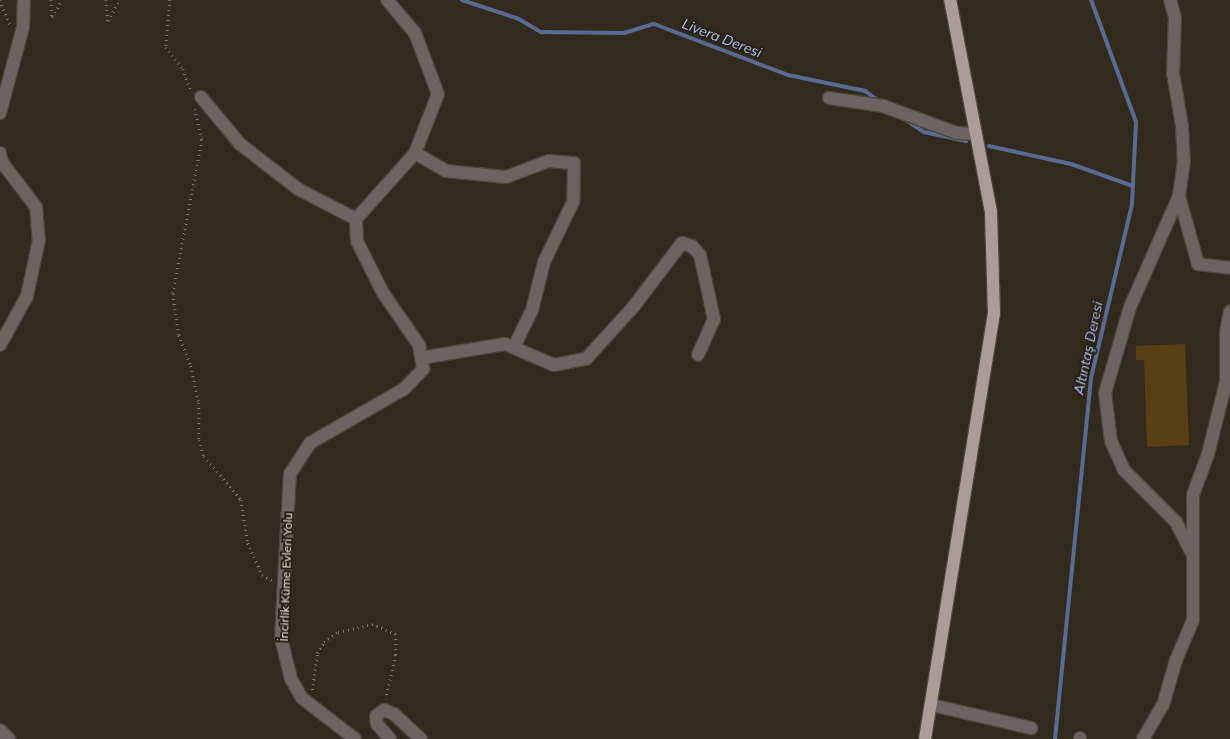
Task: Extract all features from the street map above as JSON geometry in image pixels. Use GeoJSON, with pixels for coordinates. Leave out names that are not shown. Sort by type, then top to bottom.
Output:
{"type":"FeatureCollection","features":[{"type":"Feature","properties":{"kind":"main road"},"geometry":{"type":"LineString","coordinates":[[925,739],[994,314],[991,212],[950,0]]}},
{"type":"Feature","properties":{"kind":"street"},"geometry":{"type":"LineString","coordinates":[[0,113],[23,28],[24,0]]}},
{"type":"Feature","properties":{"kind":"street"},"geometry":{"type":"LineString","coordinates":[[387,0],[415,33],[438,94],[415,153],[356,219],[357,241],[383,293],[419,345],[421,358],[505,344],[554,365],[586,359],[634,306],[682,243],[692,246],[700,255],[714,319],[698,355]]}},
{"type":"Feature","properties":{"kind":"street"},"geometry":{"type":"LineString","coordinates":[[1170,0],[1174,17],[1173,73],[1183,144],[1179,196],[1130,307],[1105,393],[1111,441],[1124,470],[1176,522],[1191,551]]}},
{"type":"Feature","properties":{"kind":"street"},"geometry":{"type":"LineString","coordinates":[[196,98],[247,149],[298,189],[356,219]]}},
{"type":"Feature","properties":{"kind":"street"},"geometry":{"type":"LineString","coordinates":[[829,98],[883,106],[957,134],[976,134]]}},
{"type":"Feature","properties":{"kind":"street"},"geometry":{"type":"LineString","coordinates":[[0,153],[1,161],[36,208],[39,240],[27,296],[0,345]]}},
{"type":"Feature","properties":{"kind":"street"},"geometry":{"type":"LineString","coordinates":[[415,153],[446,171],[506,176],[549,162],[574,163],[573,202],[544,262],[532,310],[514,347]]}},
{"type":"Feature","properties":{"kind":"street"},"geometry":{"type":"LineString","coordinates":[[1179,196],[1198,264],[1230,268]]}},
{"type":"Feature","properties":{"kind":"street"},"geometry":{"type":"LineString","coordinates":[[1143,739],[1163,705],[1176,660],[1193,620],[1191,551],[1193,495],[1208,454],[1226,382],[1226,332],[1230,311]]}},
{"type":"Feature","properties":{"kind":"street","name":"İncirlik Küme Evleri Yolu"},"geometry":{"type":"LineString","coordinates":[[356,739],[302,698],[291,679],[281,638],[285,597],[290,474],[310,442],[404,389],[423,369],[421,358]]}},
{"type":"Feature","properties":{"kind":"street"},"geometry":{"type":"LineString","coordinates":[[932,705],[1030,728]]}},
{"type":"Feature","properties":{"kind":"street"},"geometry":{"type":"LineString","coordinates":[[390,739],[377,724],[376,716],[384,710],[394,714],[421,739]]}},
{"type":"Feature","properties":{"kind":"street"},"geometry":{"type":"LineString","coordinates":[[0,730],[9,739]]}},
{"type":"Feature","properties":{"kind":"path"},"geometry":{"type":"LineString","coordinates":[[0,0],[12,31]]}},
{"type":"Feature","properties":{"kind":"path"},"geometry":{"type":"LineString","coordinates":[[51,0],[52,17],[62,0]]}},
{"type":"Feature","properties":{"kind":"path"},"geometry":{"type":"LineString","coordinates":[[106,0],[108,21],[119,0]]}},
{"type":"Feature","properties":{"kind":"path"},"geometry":{"type":"LineString","coordinates":[[170,0],[166,47],[183,69],[196,98],[202,140],[172,294],[179,335],[191,366],[199,403],[199,440],[204,456],[241,500],[248,543],[262,575],[275,581],[285,597]]}},
{"type":"Feature","properties":{"kind":"path"},"geometry":{"type":"LineString","coordinates":[[310,696],[317,653],[324,642],[338,632],[372,624],[396,634],[386,703]]}},
{"type":"Feature","properties":{"kind":"building"},"geometry":{"type":"Polygon","coordinates":[[[1185,344],[1189,445],[1147,447],[1144,360],[1136,360],[1136,346],[1185,344]]]}},
{"type":"Feature","properties":{"kind":"waterway","name":"Livera Deresi"},"geometry":{"type":"LineString","coordinates":[[462,0],[519,19],[541,32],[624,33],[654,24],[788,75],[865,91],[879,101]]}},
{"type":"Feature","properties":{"kind":"waterway","name":"Altıntaş Deresi"},"geometry":{"type":"LineString","coordinates":[[1055,739],[1091,378],[1132,204],[1136,122],[1091,0]]}},
{"type":"Feature","properties":{"kind":"waterway","name":"Livera Deresi"},"geometry":{"type":"LineString","coordinates":[[906,120],[924,132],[966,141]]}},
{"type":"Feature","properties":{"kind":"waterway","name":"Livera Deresi"},"geometry":{"type":"LineString","coordinates":[[989,146],[1071,164],[1133,186]]}}]}
